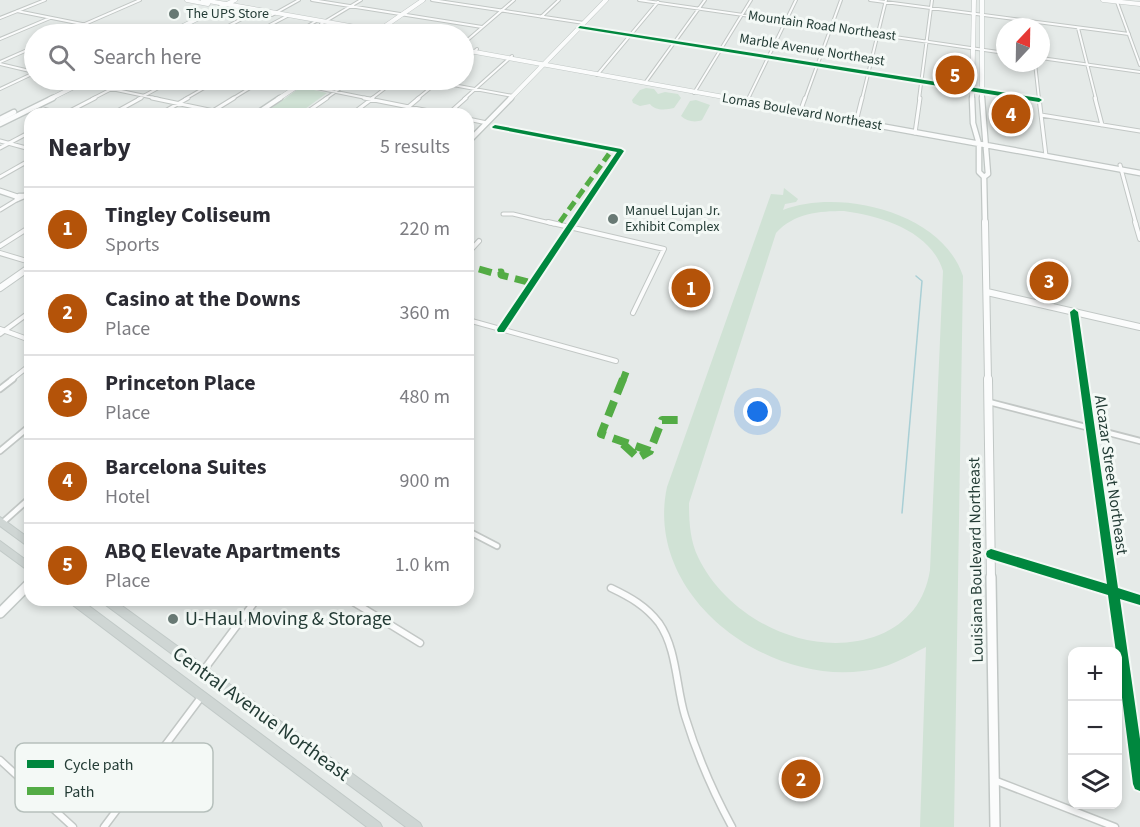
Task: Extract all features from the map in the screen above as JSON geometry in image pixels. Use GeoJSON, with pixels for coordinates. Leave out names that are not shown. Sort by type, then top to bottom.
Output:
{"type":"FeatureCollection","features":[{"type":"Feature","properties":{"kind":"main road"},"geometry":{"type":"LineString","coordinates":[[187,0],[329,24]]}},
{"type":"Feature","properties":{"kind":"main road"},"geometry":{"type":"LineString","coordinates":[[203,0],[274,14]]}},
{"type":"Feature","properties":{"kind":"main road"},"geometry":{"type":"LineString","coordinates":[[195,24],[235,0]]}},
{"type":"Feature","properties":{"kind":"main road"},"geometry":{"type":"LineString","coordinates":[[189,24],[243,0]]}},
{"type":"Feature","properties":{"kind":"main road"},"geometry":{"type":"LineString","coordinates":[[390,24],[423,0]]}},
{"type":"Feature","properties":{"kind":"main road"},"geometry":{"type":"LineString","coordinates":[[474,136],[606,0]]}},
{"type":"Feature","properties":{"kind":"main road","name":"Louisiana Boulevard Northeast"},"geometry":{"type":"LineString","coordinates":[[974,0],[973,123],[978,142],[979,172],[984,177],[987,292],[995,827]]}},
{"type":"Feature","properties":{"kind":"main road","name":"Louisiana Boulevard Northeast"},"geometry":{"type":"LineString","coordinates":[[982,0],[981,91],[988,174],[984,177]]}},
{"type":"Feature","properties":{"kind":"main road","name":"Lomas Boulevard Northeast"},"geometry":{"type":"LineString","coordinates":[[476,51],[1140,171]]}},
{"type":"Feature","properties":{"kind":"main road"},"geometry":{"type":"LineString","coordinates":[[0,119],[57,90]]}},
{"type":"Feature","properties":{"kind":"main road"},"geometry":{"type":"LineString","coordinates":[[31,108],[66,90]]}},
{"type":"Feature","properties":{"kind":"main road"},"geometry":{"type":"LineString","coordinates":[[265,108],[291,90]]}},
{"type":"Feature","properties":{"kind":"main road"},"geometry":{"type":"LineString","coordinates":[[0,124],[24,112]]}},
{"type":"Feature","properties":{"kind":"main road"},"geometry":{"type":"LineString","coordinates":[[0,191],[24,198]]}},
{"type":"Feature","properties":{"kind":"main road"},"geometry":{"type":"LineString","coordinates":[[0,288],[24,271]]}},
{"type":"Feature","properties":{"kind":"main road"},"geometry":{"type":"LineString","coordinates":[[987,292],[1140,327]]}},
{"type":"Feature","properties":{"kind":"main road"},"geometry":{"type":"LineString","coordinates":[[1,522],[24,539]]}},
{"type":"Feature","properties":{"kind":"main road"},"geometry":{"type":"LineString","coordinates":[[0,545],[24,563]]}},
{"type":"Feature","properties":{"kind":"main road"},"geometry":{"type":"LineString","coordinates":[[991,554],[1140,600]]}},
{"type":"Feature","properties":{"kind":"main road"},"geometry":{"type":"LineString","coordinates":[[0,613],[24,590]]}},
{"type":"Feature","properties":{"kind":"main road"},"geometry":{"type":"LineString","coordinates":[[81,606],[376,827]]}},
{"type":"Feature","properties":{"kind":"main road","name":"Central Avenue Northeast"},"geometry":{"type":"LineString","coordinates":[[114,606],[416,827]]}},
{"type":"Feature","properties":{"kind":"street"},"geometry":{"type":"LineString","coordinates":[[0,18],[45,0]]}},
{"type":"Feature","properties":{"kind":"street"},"geometry":{"type":"LineString","coordinates":[[86,24],[140,0]]}},
{"type":"Feature","properties":{"kind":"street"},"geometry":{"type":"LineString","coordinates":[[274,14],[299,0]]}},
{"type":"Feature","properties":{"kind":"street"},"geometry":{"type":"LineString","coordinates":[[312,0],[462,24]]}},
{"type":"Feature","properties":{"kind":"street"},"geometry":{"type":"LineString","coordinates":[[324,23],[361,0]]}},
{"type":"Feature","properties":{"kind":"street"},"geometry":{"type":"LineString","coordinates":[[432,0],[584,23]]}},
{"type":"Feature","properties":{"kind":"street"},"geometry":{"type":"LineString","coordinates":[[462,4],[468,0]]}},
{"type":"Feature","properties":{"kind":"street"},"geometry":{"type":"LineString","coordinates":[[474,36],[514,0]]}},
{"type":"Feature","properties":{"kind":"street"},"geometry":{"type":"LineString","coordinates":[[541,16],[559,0]]}},
{"type":"Feature","properties":{"kind":"street","name":"Mountain Road Northeast"},"geometry":{"type":"LineString","coordinates":[[639,0],[659,1],[699,9],[996,52]]}},
{"type":"Feature","properties":{"kind":"street"},"geometry":{"type":"LineString","coordinates":[[646,82],[705,0]]}},
{"type":"Feature","properties":{"kind":"street"},"geometry":{"type":"LineString","coordinates":[[696,91],[751,0]]}},
{"type":"Feature","properties":{"kind":"street"},"geometry":{"type":"LineString","coordinates":[[748,100],[796,0]]}},
{"type":"Feature","properties":{"kind":"street"},"geometry":{"type":"LineString","coordinates":[[801,110],[841,0]]}},
{"type":"Feature","properties":{"kind":"street"},"geometry":{"type":"LineString","coordinates":[[870,0],[1005,18]]}},
{"type":"Feature","properties":{"kind":"street"},"geometry":{"type":"LineString","coordinates":[[915,131],[932,0]]}},
{"type":"Feature","properties":{"kind":"street"},"geometry":{"type":"LineString","coordinates":[[1104,0],[1140,4]]}},
{"type":"Feature","properties":{"kind":"street"},"geometry":{"type":"LineString","coordinates":[[598,73],[659,1]]}},
{"type":"Feature","properties":{"kind":"street"},"geometry":{"type":"LineString","coordinates":[[857,120],[886,1]]}},
{"type":"Feature","properties":{"kind":"street"},"geometry":{"type":"LineString","coordinates":[[1117,2],[1140,64]]}},
{"type":"Feature","properties":{"kind":"street"},"geometry":{"type":"LineString","coordinates":[[17,11],[79,24]]}},
{"type":"Feature","properties":{"kind":"street"},"geometry":{"type":"LineString","coordinates":[[232,24],[255,12]]}},
{"type":"Feature","properties":{"kind":"street"},"geometry":{"type":"LineString","coordinates":[[271,24],[286,16]]}},
{"type":"Feature","properties":{"kind":"street"},"geometry":{"type":"LineString","coordinates":[[36,24],[50,18]]}},
{"type":"Feature","properties":{"kind":"street"},"geometry":{"type":"LineString","coordinates":[[311,24],[316,21]]}},
{"type":"Feature","properties":{"kind":"street"},"geometry":{"type":"LineString","coordinates":[[1050,24],[1129,34]]}},
{"type":"Feature","properties":{"kind":"street"},"geometry":{"type":"LineString","coordinates":[[474,26],[482,27]]}},
{"type":"Feature","properties":{"kind":"street","name":"Marble Avenue Northeast"},"geometry":{"type":"LineString","coordinates":[[580,27],[1039,100]]}},
{"type":"Feature","properties":{"kind":"street"},"geometry":{"type":"LineString","coordinates":[[1078,28],[1102,125]]}},
{"type":"Feature","properties":{"kind":"street"},"geometry":{"type":"LineString","coordinates":[[0,39],[24,29]]}},
{"type":"Feature","properties":{"kind":"street"},"geometry":{"type":"LineString","coordinates":[[0,63],[24,52]]}},
{"type":"Feature","properties":{"kind":"street"},"geometry":{"type":"LineString","coordinates":[[475,89],[510,57]]}},
{"type":"Feature","properties":{"kind":"street"},"geometry":{"type":"LineString","coordinates":[[1050,59],[1140,72]]}},
{"type":"Feature","properties":{"kind":"street"},"geometry":{"type":"LineString","coordinates":[[0,63],[24,69]]}},
{"type":"Feature","properties":{"kind":"street"},"geometry":{"type":"LineString","coordinates":[[1036,72],[1046,154]]}},
{"type":"Feature","properties":{"kind":"street"},"geometry":{"type":"LineString","coordinates":[[0,89],[24,77]]}},
{"type":"Feature","properties":{"kind":"street"},"geometry":{"type":"LineString","coordinates":[[475,89],[513,96]]}},
{"type":"Feature","properties":{"kind":"street"},"geometry":{"type":"LineString","coordinates":[[75,108],[109,90]]}},
{"type":"Feature","properties":{"kind":"street"},"geometry":{"type":"LineString","coordinates":[[122,90],[200,108]]}},
{"type":"Feature","properties":{"kind":"street"},"geometry":{"type":"LineString","coordinates":[[122,108],[155,90]]}},
{"type":"Feature","properties":{"kind":"street"},"geometry":{"type":"LineString","coordinates":[[170,108],[201,90]]}},
{"type":"Feature","properties":{"kind":"street"},"geometry":{"type":"LineString","coordinates":[[218,108],[246,90]]}},
{"type":"Feature","properties":{"kind":"street"},"geometry":{"type":"LineString","coordinates":[[326,90],[413,108]]}},
{"type":"Feature","properties":{"kind":"street"},"geometry":{"type":"LineString","coordinates":[[312,108],[338,90]]}},
{"type":"Feature","properties":{"kind":"street"},"geometry":{"type":"LineString","coordinates":[[360,108],[383,90]]}},
{"type":"Feature","properties":{"kind":"street"},"geometry":{"type":"LineString","coordinates":[[408,107],[429,90]]}},
{"type":"Feature","properties":{"kind":"street"},"geometry":{"type":"LineString","coordinates":[[453,108],[474,90]]}},
{"type":"Feature","properties":{"kind":"street"},"geometry":{"type":"LineString","coordinates":[[1041,115],[1140,131]]}},
{"type":"Feature","properties":{"kind":"street"},"geometry":{"type":"LineString","coordinates":[[474,120],[487,123]]}},
{"type":"Feature","properties":{"kind":"street"},"geometry":{"type":"LineString","coordinates":[[495,127],[621,152],[501,330]]}},
{"type":"Feature","properties":{"kind":"street"},"geometry":{"type":"LineString","coordinates":[[0,148],[24,135]]}},
{"type":"Feature","properties":{"kind":"street"},"geometry":{"type":"LineString","coordinates":[[0,141],[24,148]]}},
{"type":"Feature","properties":{"kind":"street"},"geometry":{"type":"LineString","coordinates":[[0,177],[24,163]]}},
{"type":"Feature","properties":{"kind":"street"},"geometry":{"type":"LineString","coordinates":[[1120,167],[1140,238]]}},
{"type":"Feature","properties":{"kind":"street"},"geometry":{"type":"LineString","coordinates":[[0,210],[24,195]]}},
{"type":"Feature","properties":{"kind":"street"},"geometry":{"type":"LineString","coordinates":[[503,214],[513,214],[664,249],[633,313]]}},
{"type":"Feature","properties":{"kind":"street"},"geometry":{"type":"LineString","coordinates":[[0,246],[24,231]]}},
{"type":"Feature","properties":{"kind":"street"},"geometry":{"type":"LineString","coordinates":[[474,246],[479,241]]}},
{"type":"Feature","properties":{"kind":"street"},"geometry":{"type":"LineString","coordinates":[[0,252],[24,260]]}},
{"type":"Feature","properties":{"kind":"street","name":"Alcazar Street Northeast"},"geometry":{"type":"LineString","coordinates":[[1074,312],[1140,784]]}},
{"type":"Feature","properties":{"kind":"street"},"geometry":{"type":"LineString","coordinates":[[1,331],[24,316]]}},
{"type":"Feature","properties":{"kind":"street"},"geometry":{"type":"LineString","coordinates":[[474,322],[616,361]]}},
{"type":"Feature","properties":{"kind":"street"},"geometry":{"type":"LineString","coordinates":[[1,331],[24,338]]}},
{"type":"Feature","properties":{"kind":"street"},"geometry":{"type":"LineString","coordinates":[[0,389],[24,370]]}},
{"type":"Feature","properties":{"kind":"street"},"geometry":{"type":"LineString","coordinates":[[989,402],[1140,441]]}},
{"type":"Feature","properties":{"kind":"street"},"geometry":{"type":"LineString","coordinates":[[0,452],[24,431]]}},
{"type":"Feature","properties":{"kind":"street"},"geometry":{"type":"LineString","coordinates":[[1,522],[24,503]]}},
{"type":"Feature","properties":{"kind":"street"},"geometry":{"type":"LineString","coordinates":[[474,534],[497,546]]}},
{"type":"Feature","properties":{"kind":"street"},"geometry":{"type":"LineString","coordinates":[[611,588],[632,597],[646,607],[666,634],[672,650],[681,702],[694,744],[710,784],[732,827]]}},
{"type":"Feature","properties":{"kind":"street"},"geometry":{"type":"LineString","coordinates":[[203,671],[252,606]]}},
{"type":"Feature","properties":{"kind":"street"},"geometry":{"type":"LineString","coordinates":[[360,606],[420,643]]}},
{"type":"Feature","properties":{"kind":"street"},"geometry":{"type":"LineString","coordinates":[[166,743],[201,696]]}},
{"type":"Feature","properties":{"kind":"street"},"geometry":{"type":"LineString","coordinates":[[0,760],[15,774]]}},
{"type":"Feature","properties":{"kind":"street"},"geometry":{"type":"LineString","coordinates":[[994,780],[1115,827]]}},
{"type":"Feature","properties":{"kind":"street"},"geometry":{"type":"LineString","coordinates":[[57,812],[73,827]]}},
{"type":"Feature","properties":{"kind":"street"},"geometry":{"type":"LineString","coordinates":[[104,827],[115,812]]}},
{"type":"Feature","properties":{"kind":"green space"},"geometry":{"type":"Polygon","coordinates":[[[654,89],[658,94],[665,92],[678,94],[681,98],[674,108],[668,109],[658,109],[650,104],[640,106],[633,103],[632,100],[640,90],[654,89]]]}},
{"type":"Feature","properties":{"kind":"green space"},"geometry":{"type":"Polygon","coordinates":[[[297,90],[327,93],[306,108],[271,108],[297,90]]]}},
{"type":"Feature","properties":{"kind":"green space"},"geometry":{"type":"Polygon","coordinates":[[[696,100],[710,105],[702,120],[694,121],[683,118],[681,116],[690,101],[696,100]]]}},
{"type":"Feature","properties":{"kind":"green space"},"geometry":{"type":"Polygon","coordinates":[[[784,188],[798,199],[796,202],[785,204],[783,210],[806,204],[832,202],[859,204],[912,221],[934,236],[952,254],[963,276],[954,827],[920,827],[926,647],[872,670],[825,671],[787,663],[751,647],[719,624],[693,596],[674,563],[665,526],[667,487],[771,194],[783,195],[784,188]],[[835,211],[807,214],[791,221],[776,233],[689,503],[690,531],[698,557],[712,580],[730,599],[751,616],[775,629],[800,638],[827,643],[853,642],[879,635],[898,624],[914,610],[924,592],[930,570],[943,271],[928,245],[916,236],[888,222],[858,213],[835,211]]]}},
{"type":"Feature","properties":{"kind":"waterway"},"geometry":{"type":"LineString","coordinates":[[902,513],[922,281],[916,276]]}},
{"type":"Feature","properties":{"kind":"marked path"},"geometry":{"type":"LineString","coordinates":[[560,222],[609,154]]}},
{"type":"Feature","properties":{"kind":"marked path"},"geometry":{"type":"LineString","coordinates":[[479,269],[493,273],[501,272],[501,275],[528,282]]}},
{"type":"Feature","properties":{"kind":"marked path"},"geometry":{"type":"LineString","coordinates":[[626,372],[601,434],[650,451],[662,420],[681,420]]}},
{"type":"Feature","properties":{"kind":"marked path"},"geometry":{"type":"LineString","coordinates":[[623,444],[638,458],[650,451]]}},
{"type":"Feature","properties":{"kind":"cycle path"},"geometry":{"type":"LineString","coordinates":[[580,27],[1039,100]]}},
{"type":"Feature","properties":{"kind":"cycle path"},"geometry":{"type":"LineString","coordinates":[[495,127],[621,151],[501,330]]}},
{"type":"Feature","properties":{"kind":"cycle path"},"geometry":{"type":"LineString","coordinates":[[1074,312],[1140,784]]}},
{"type":"Feature","properties":{"kind":"cycle path"},"geometry":{"type":"LineString","coordinates":[[991,554],[1140,600]]}},
{"type":"Feature","properties":{"kind":"place","name":"The UPS Store"},"geometry":{"type":"Point","coordinates":[174,14]}},
{"type":"Feature","properties":{"kind":"place","name":"ABQ Elevate Apartments"},"geometry":{"type":"Point","coordinates":[955,75]}},
{"type":"Feature","properties":{"kind":"place","name":"Barcelona Suites"},"geometry":{"type":"Point","coordinates":[1011,114]}},
{"type":"Feature","properties":{"kind":"place","name":"Manuel Lujan Jr. Exhibit Complex"},"geometry":{"type":"Point","coordinates":[613,219]}},
{"type":"Feature","properties":{"kind":"place","name":"Princeton Place"},"geometry":{"type":"Point","coordinates":[1049,281]}},
{"type":"Feature","properties":{"kind":"place","name":"Tingley Coliseum"},"geometry":{"type":"Point","coordinates":[691,288]}},
{"type":"Feature","properties":{"kind":"place","name":"U-Haul Moving & Storage"},"geometry":{"type":"Point","coordinates":[173,619]}},
{"type":"Feature","properties":{"kind":"place","name":"Casino at the Downs"},"geometry":{"type":"Point","coordinates":[801,779]}}]}
